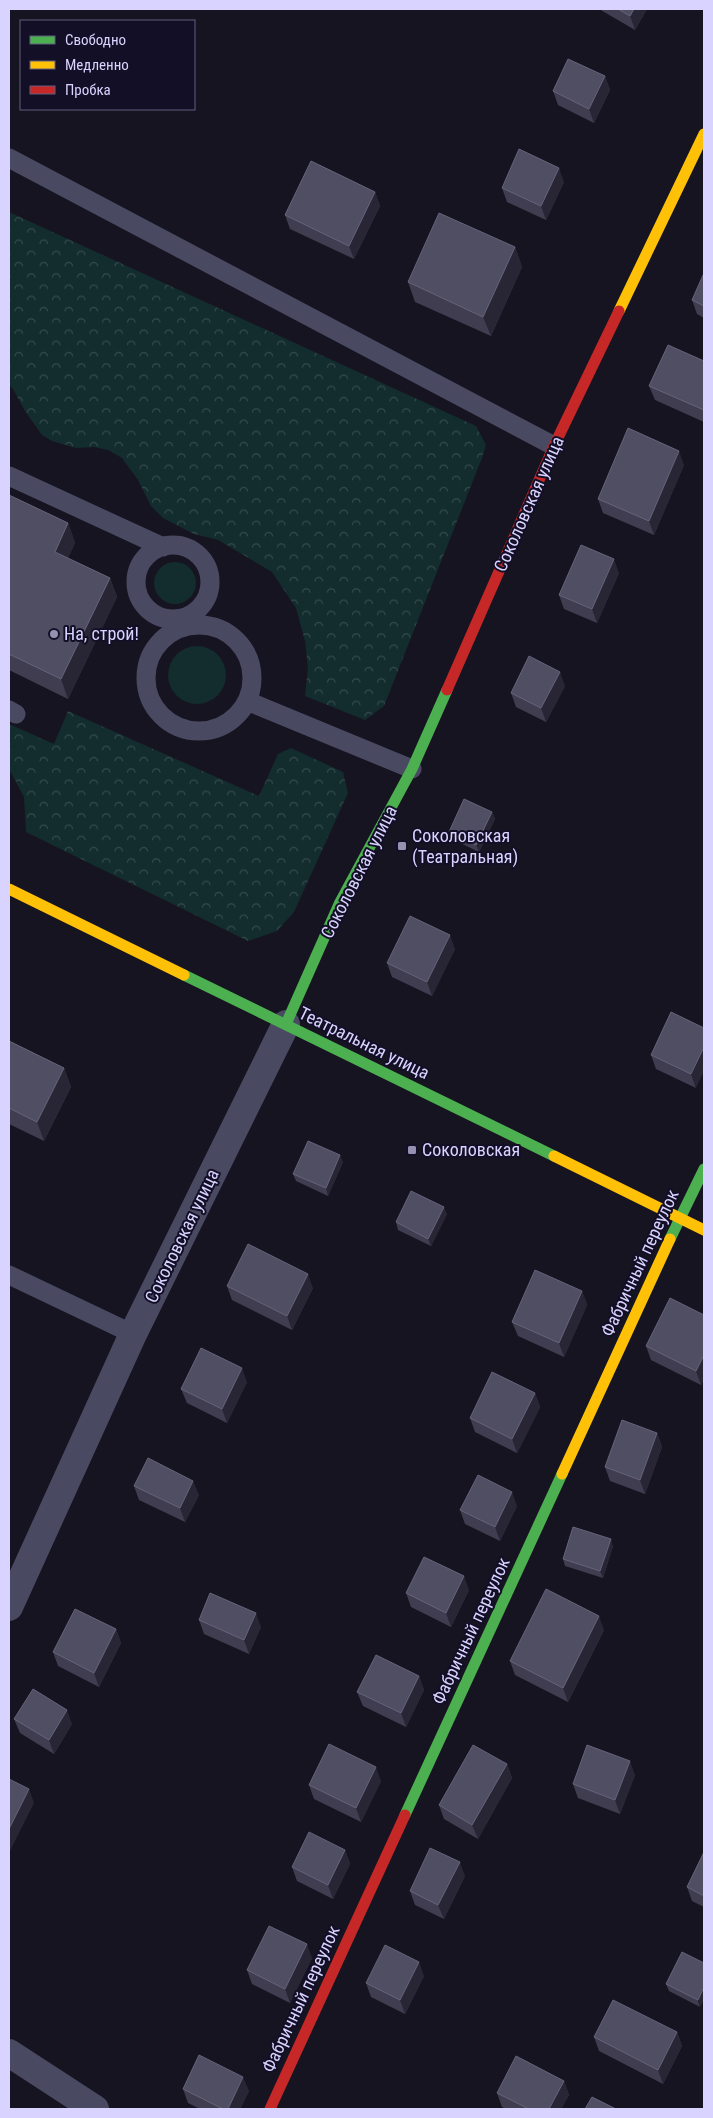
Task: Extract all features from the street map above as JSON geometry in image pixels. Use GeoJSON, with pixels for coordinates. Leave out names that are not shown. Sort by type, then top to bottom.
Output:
{"type":"FeatureCollection","features":[{"type":"Feature","properties":{"kind":"street","name":"Соколовская улица"},"geometry":{"type":"LineString","coordinates":[[9,1608],[133,1334],[286,1024],[340,902],[412,769],[554,446],[704,134]]}},
{"type":"Feature","properties":{"kind":"street","name":"Театральная улица"},"geometry":{"type":"LineString","coordinates":[[9,889],[704,1230]]}},
{"type":"Feature","properties":{"kind":"street","name":"Фабричный переулок"},"geometry":{"type":"LineString","coordinates":[[270,2109],[704,1169]]}},
{"type":"Feature","properties":{"kind":"street"},"geometry":{"type":"LineString","coordinates":[[9,2053],[95,2109]]}},
{"type":"Feature","properties":{"kind":"lane"},"geometry":{"type":"LineString","coordinates":[[9,158],[554,446]]}},
{"type":"Feature","properties":{"kind":"lane"},"geometry":{"type":"LineString","coordinates":[[9,476],[163,547]]}},
{"type":"Feature","properties":{"kind":"lane"},"geometry":{"type":"LineString","coordinates":[[210,585],[204,602],[190,615],[179,619],[166,619],[155,614],[145,606],[139,595],[137,578],[144,561],[152,552],[163,547],[174,545],[186,547],[196,553],[207,568],[221,629]]}},
{"type":"Feature","properties":{"kind":"lane"},"geometry":{"type":"LineString","coordinates":[[204,625],[221,629],[235,638],[249,659],[252,676],[247,701],[237,715],[222,726],[195,731],[178,726],[163,716],[148,693],[146,675],[150,658],[165,637],[187,626],[204,625]]}},
{"type":"Feature","properties":{"kind":"lane"},"geometry":{"type":"LineString","coordinates":[[247,701],[412,769]]}},
{"type":"Feature","properties":{"kind":"lane"},"geometry":{"type":"LineString","coordinates":[[9,1276],[133,1334]]}},
{"type":"Feature","properties":{"kind":"green space"},"geometry":{"type":"Polygon","coordinates":[[[9,212],[476,426],[486,445],[482,458],[384,706],[365,720],[305,696],[308,668],[305,641],[296,608],[272,572],[218,540],[194,534],[163,518],[151,506],[138,480],[122,458],[108,450],[94,447],[76,448],[52,441],[42,435],[25,411],[9,385],[9,212]]]}},
{"type":"Feature","properties":{"kind":"green space"},"geometry":{"type":"Polygon","coordinates":[[[175,562],[190,568],[196,583],[190,598],[175,604],[160,598],[154,583],[160,568],[175,562]]]}},
{"type":"Feature","properties":{"kind":"green space"},"geometry":{"type":"Polygon","coordinates":[[[197,646],[213,651],[221,659],[226,675],[221,691],[213,699],[197,704],[181,699],[173,691],[168,675],[173,659],[181,651],[197,646]]]}},
{"type":"Feature","properties":{"kind":"green space"},"geometry":{"type":"Polygon","coordinates":[[[68,711],[259,796],[278,754],[291,748],[343,772],[348,793],[294,912],[277,931],[248,941],[26,832],[24,797],[9,769],[9,724],[54,744],[68,711]]]}},
{"type":"Feature","properties":{"kind":"building"},"geometry":{"type":"Polygon","coordinates":[[[618,9],[634,9],[630,16],[618,9]]]}},
{"type":"Feature","properties":{"kind":"building"},"geometry":{"type":"Polygon","coordinates":[[[568,59],[605,76],[589,109],[553,91],[568,59]]]}},
{"type":"Feature","properties":{"kind":"building"},"geometry":{"type":"Polygon","coordinates":[[[519,149],[559,168],[541,206],[502,188],[519,149]]]}},
{"type":"Feature","properties":{"kind":"building"},"geometry":{"type":"Polygon","coordinates":[[[311,161],[375,192],[349,246],[285,215],[311,161]]]}},
{"type":"Feature","properties":{"kind":"building"},"geometry":{"type":"Polygon","coordinates":[[[439,213],[515,247],[483,317],[408,282],[439,213]]]}},
{"type":"Feature","properties":{"kind":"building"},"geometry":{"type":"Polygon","coordinates":[[[704,273],[704,306],[692,300],[704,273]]]}},
{"type":"Feature","properties":{"kind":"building"},"geometry":{"type":"Polygon","coordinates":[[[668,345],[704,361],[704,410],[649,386],[668,345]]]}},
{"type":"Feature","properties":{"kind":"building"},"geometry":{"type":"Polygon","coordinates":[[[628,428],[679,451],[649,521],[598,499],[628,428]]]}},
{"type":"Feature","properties":{"kind":"building","name":"На, строй!"},"geometry":{"type":"Polygon","coordinates":[[[9,495],[68,523],[55,552],[110,578],[61,679],[9,654],[9,495]]]}},
{"type":"Feature","properties":{"kind":"building"},"geometry":{"type":"Polygon","coordinates":[[[581,545],[614,559],[592,609],[559,595],[581,545]]]}},
{"type":"Feature","properties":{"kind":"building"},"geometry":{"type":"Polygon","coordinates":[[[529,656],[560,672],[541,708],[511,693],[529,656]]]}},
{"type":"Feature","properties":{"kind":"building"},"geometry":{"type":"Polygon","coordinates":[[[464,799],[492,812],[476,845],[449,832],[464,799]]]}},
{"type":"Feature","properties":{"kind":"building"},"geometry":{"type":"Polygon","coordinates":[[[410,916],[450,935],[427,982],[387,963],[410,916]]]}},
{"type":"Feature","properties":{"kind":"building"},"geometry":{"type":"Polygon","coordinates":[[[671,1012],[704,1028],[704,1047],[691,1074],[651,1055],[671,1012]]]}},
{"type":"Feature","properties":{"kind":"building"},"geometry":{"type":"Polygon","coordinates":[[[9,1041],[64,1068],[37,1122],[9,1108],[9,1041]]]}},
{"type":"Feature","properties":{"kind":"building"},"geometry":{"type":"Polygon","coordinates":[[[308,1141],[340,1155],[326,1188],[293,1174],[308,1141]]]}},
{"type":"Feature","properties":{"kind":"building"},"geometry":{"type":"Polygon","coordinates":[[[411,1191],[444,1207],[428,1239],[396,1222],[411,1191]]]}},
{"type":"Feature","properties":{"kind":"building"},"geometry":{"type":"Polygon","coordinates":[[[248,1244],[308,1274],[287,1316],[227,1286],[248,1244]]]}},
{"type":"Feature","properties":{"kind":"building"},"geometry":{"type":"Polygon","coordinates":[[[535,1270],[582,1291],[559,1343],[512,1322],[535,1270]]]}},
{"type":"Feature","properties":{"kind":"building"},"geometry":{"type":"Polygon","coordinates":[[[670,1298],[704,1315],[704,1355],[696,1371],[646,1346],[670,1298]]]}},
{"type":"Feature","properties":{"kind":"building"},"geometry":{"type":"Polygon","coordinates":[[[201,1348],[242,1368],[222,1409],[181,1389],[201,1348]]]}},
{"type":"Feature","properties":{"kind":"building"},"geometry":{"type":"Polygon","coordinates":[[[492,1372],[535,1393],[512,1439],[470,1418],[492,1372]]]}},
{"type":"Feature","properties":{"kind":"building"},"geometry":{"type":"Polygon","coordinates":[[[622,1420],[657,1433],[640,1480],[605,1467],[622,1420]]]}},
{"type":"Feature","properties":{"kind":"building"},"geometry":{"type":"Polygon","coordinates":[[[148,1458],[193,1481],[180,1508],[134,1486],[148,1458]]]}},
{"type":"Feature","properties":{"kind":"building"},"geometry":{"type":"Polygon","coordinates":[[[478,1475],[512,1492],[495,1527],[460,1510],[478,1475]]]}},
{"type":"Feature","properties":{"kind":"building"},"geometry":{"type":"Polygon","coordinates":[[[573,1527],[611,1539],[600,1571],[563,1559],[573,1527]]]}},
{"type":"Feature","properties":{"kind":"building"},"geometry":{"type":"Polygon","coordinates":[[[424,1557],[464,1576],[446,1613],[406,1593],[424,1557]]]}},
{"type":"Feature","properties":{"kind":"building"},"geometry":{"type":"Polygon","coordinates":[[[546,1589],[599,1616],[563,1688],[510,1661],[546,1589]]]}},
{"type":"Feature","properties":{"kind":"building"},"geometry":{"type":"Polygon","coordinates":[[[210,1593],[256,1613],[244,1640],[199,1620],[210,1593]]]}},
{"type":"Feature","properties":{"kind":"building"},"geometry":{"type":"Polygon","coordinates":[[[75,1609],[116,1629],[94,1673],[53,1652],[75,1609]]]}},
{"type":"Feature","properties":{"kind":"building"},"geometry":{"type":"Polygon","coordinates":[[[376,1655],[419,1676],[401,1713],[357,1692],[376,1655]]]}},
{"type":"Feature","properties":{"kind":"building"},"geometry":{"type":"Polygon","coordinates":[[[33,1689],[67,1710],[49,1740],[14,1719],[33,1689]]]}},
{"type":"Feature","properties":{"kind":"building"},"geometry":{"type":"Polygon","coordinates":[[[329,1744],[376,1767],[356,1808],[309,1785],[329,1744]]]}},
{"type":"Feature","properties":{"kind":"building"},"geometry":{"type":"Polygon","coordinates":[[[473,1745],[507,1764],[472,1825],[439,1805],[473,1745]]]}},
{"type":"Feature","properties":{"kind":"building"},"geometry":{"type":"Polygon","coordinates":[[[587,1745],[630,1761],[615,1800],[573,1784],[587,1745]]]}},
{"type":"Feature","properties":{"kind":"building"},"geometry":{"type":"Polygon","coordinates":[[[9,1779],[29,1789],[9,1829],[9,1779]]]}},
{"type":"Feature","properties":{"kind":"building"},"geometry":{"type":"Polygon","coordinates":[[[309,1832],[345,1850],[328,1885],[292,1867],[309,1832]]]}},
{"type":"Feature","properties":{"kind":"building"},"geometry":{"type":"Polygon","coordinates":[[[430,1848],[460,1862],[438,1905],[410,1891],[430,1848]]]}},
{"type":"Feature","properties":{"kind":"building"},"geometry":{"type":"Polygon","coordinates":[[[704,1852],[704,1896],[687,1887],[704,1852]]]}},
{"type":"Feature","properties":{"kind":"building"},"geometry":{"type":"Polygon","coordinates":[[[269,1926],[307,1944],[285,1989],[247,1970],[269,1926]]]}},
{"type":"Feature","properties":{"kind":"building"},"geometry":{"type":"Polygon","coordinates":[[[385,1945],[419,1962],[400,2000],[366,1983],[385,1945]]]}},
{"type":"Feature","properties":{"kind":"building"},"geometry":{"type":"Polygon","coordinates":[[[682,1952],[704,1963],[704,1987],[698,2000],[666,1984],[682,1952]]]}},
{"type":"Feature","properties":{"kind":"building"},"geometry":{"type":"Polygon","coordinates":[[[613,2000],[677,2032],[658,2070],[594,2037],[613,2000]]]}},
{"type":"Feature","properties":{"kind":"building"},"geometry":{"type":"Polygon","coordinates":[[[199,2055],[243,2077],[228,2109],[223,2109],[183,2089],[199,2055]]]}},
{"type":"Feature","properties":{"kind":"building"},"geometry":{"type":"Polygon","coordinates":[[[516,2056],[564,2081],[549,2109],[529,2109],[497,2093],[516,2056]]]}},
{"type":"Feature","properties":{"kind":"building"},"geometry":{"type":"Polygon","coordinates":[[[592,2097],[616,2109],[585,2109],[592,2097]]]}},
{"type":"Feature","properties":{"kind":"traffic: fast"},"geometry":{"type":"LineString","coordinates":[[286,1024],[340,902],[412,769],[447,690]]}},
{"type":"Feature","properties":{"kind":"traffic: fast"},"geometry":{"type":"LineString","coordinates":[[184,975],[554,1156]]}},
{"type":"Feature","properties":{"kind":"traffic: fast"},"geometry":{"type":"LineString","coordinates":[[670,1239],[704,1169]]}},
{"type":"Feature","properties":{"kind":"traffic: fast"},"geometry":{"type":"LineString","coordinates":[[405,1815],[562,1474]]}},
{"type":"Feature","properties":{"kind":"traffic: slow"},"geometry":{"type":"LineString","coordinates":[[619,311],[704,134]]}},
{"type":"Feature","properties":{"kind":"traffic: slow"},"geometry":{"type":"LineString","coordinates":[[9,889],[184,975]]}},
{"type":"Feature","properties":{"kind":"traffic: slow"},"geometry":{"type":"LineString","coordinates":[[554,1156],[704,1230]]}},
{"type":"Feature","properties":{"kind":"traffic: slow"},"geometry":{"type":"LineString","coordinates":[[562,1474],[670,1239]]}},
{"type":"Feature","properties":{"kind":"traffic: jam"},"geometry":{"type":"LineString","coordinates":[[447,690],[554,446],[619,311]]}},
{"type":"Feature","properties":{"kind":"traffic: jam"},"geometry":{"type":"LineString","coordinates":[[270,2109],[405,1815]]}},
{"type":"Feature","properties":{"kind":"place","name":"На, строй!"},"geometry":{"type":"Point","coordinates":[54,634]}},
{"type":"Feature","properties":{"kind":"place","name":"Соколовская (Театральная)"},"geometry":{"type":"Point","coordinates":[402,846]}},
{"type":"Feature","properties":{"kind":"place","name":"Соколовская"},"geometry":{"type":"Point","coordinates":[412,1150]}}]}
